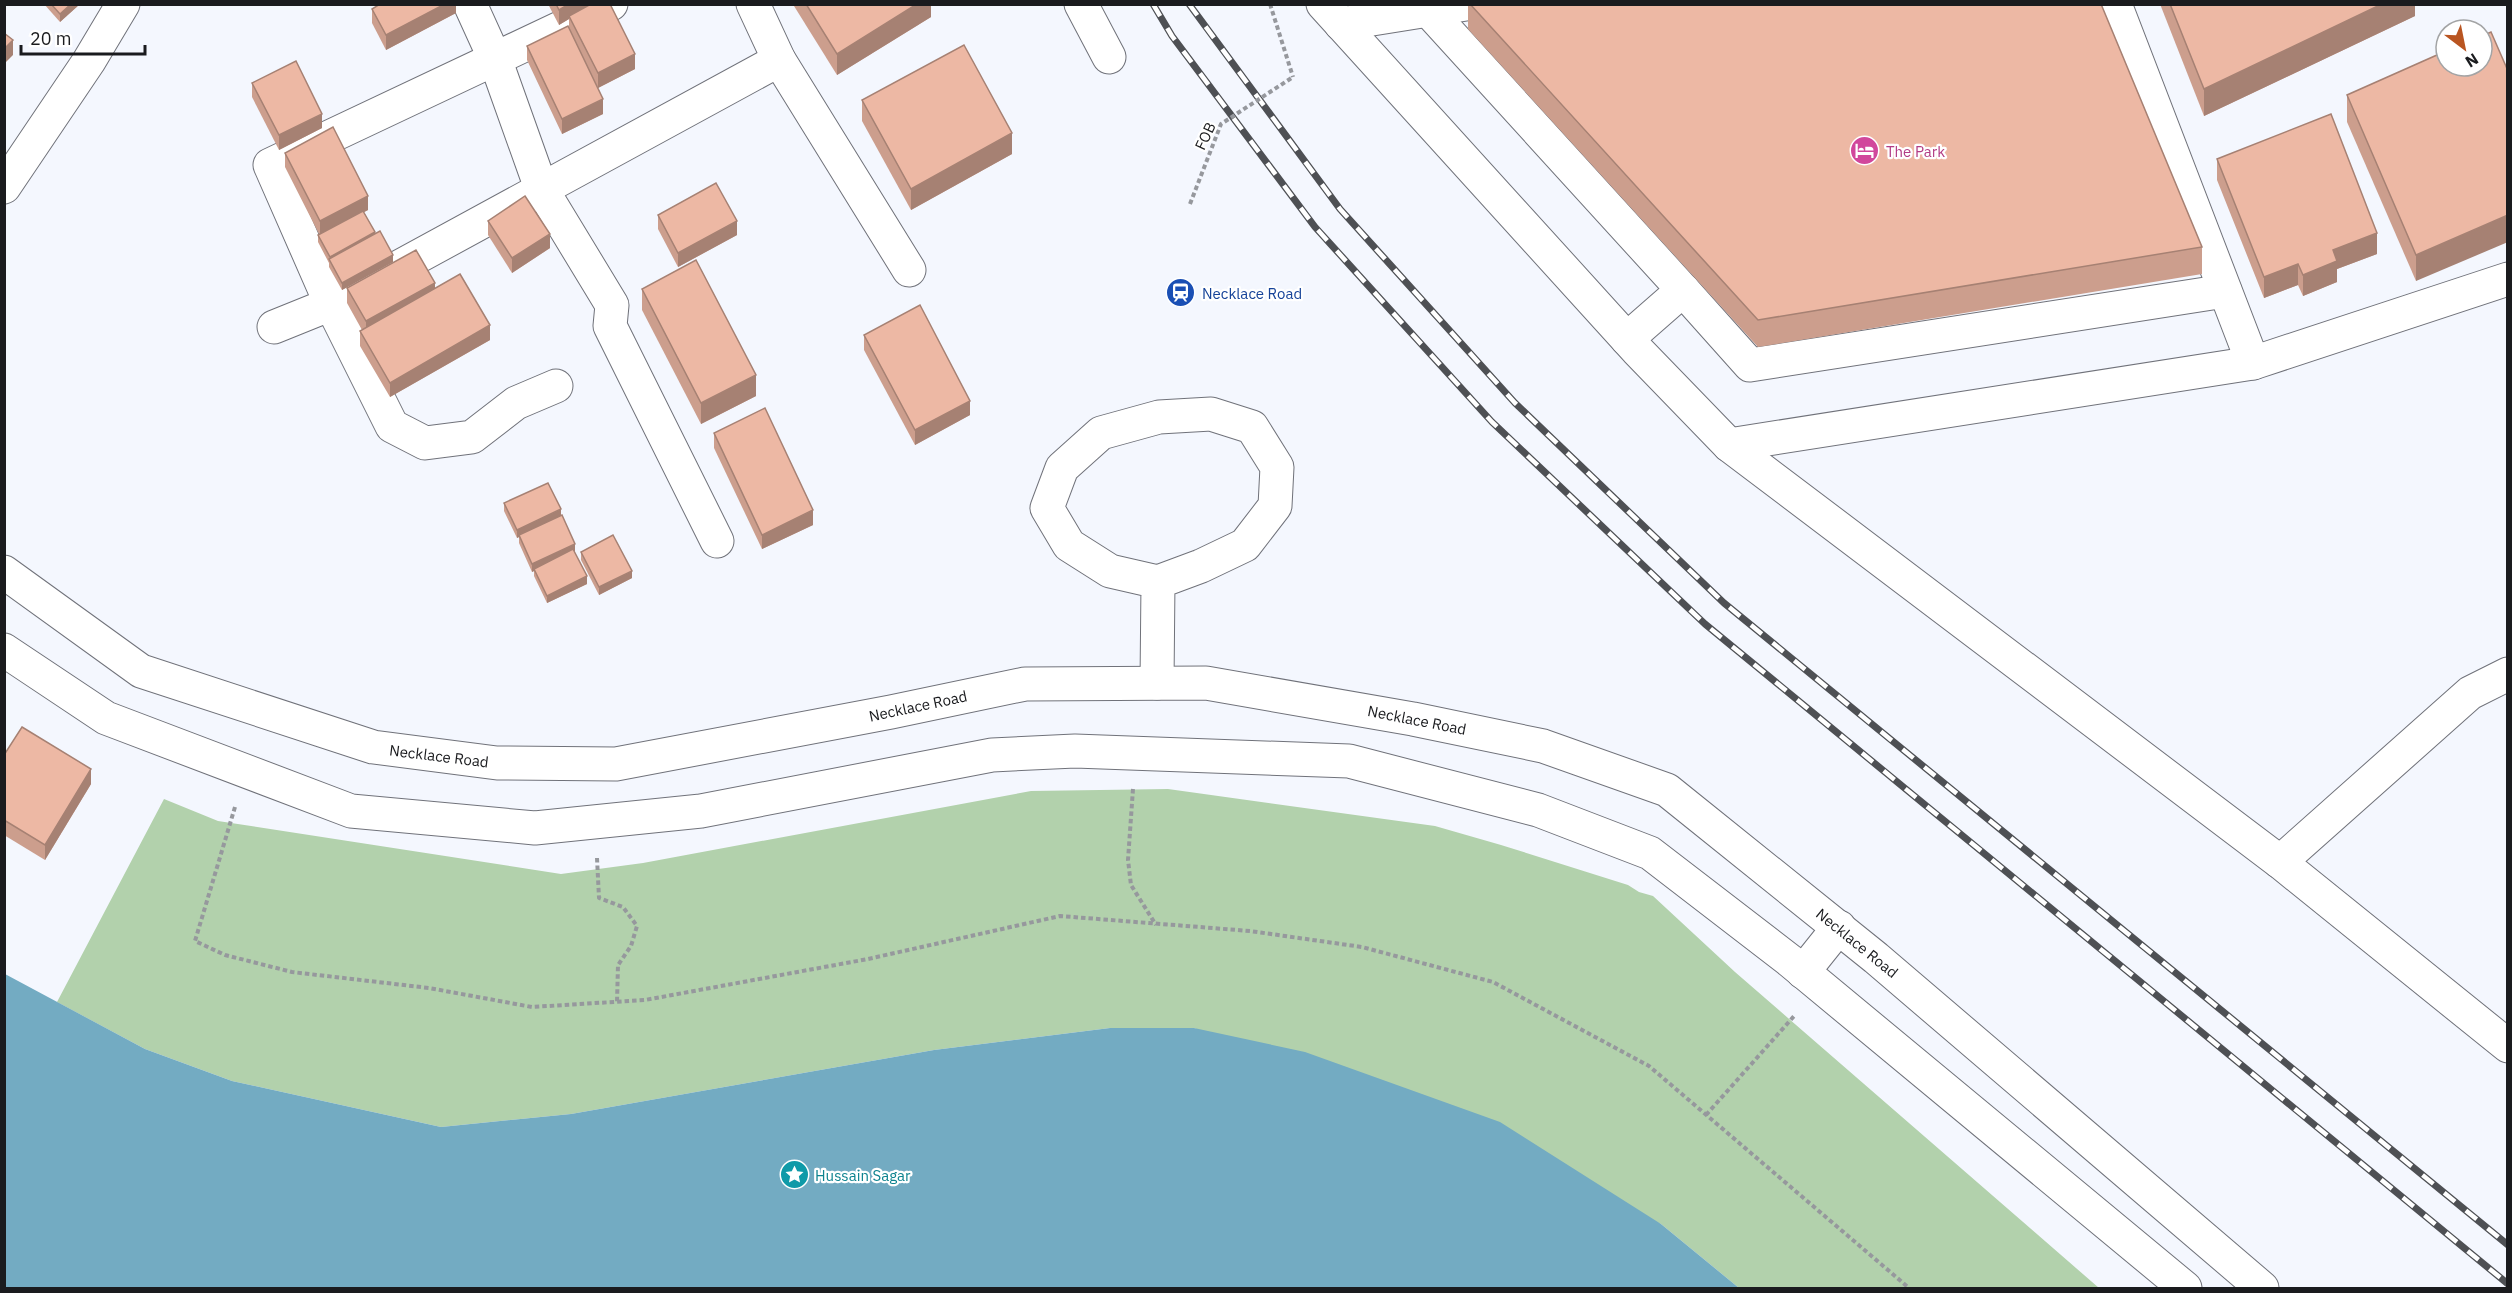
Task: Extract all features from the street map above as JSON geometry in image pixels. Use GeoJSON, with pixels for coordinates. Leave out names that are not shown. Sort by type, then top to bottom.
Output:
{"type":"FeatureCollection","features":[{"type":"Feature","properties":{"kind":"street"},"geometry":{"type":"LineString","coordinates":[[4,187],[89,61],[123,4]]}},
{"type":"Feature","properties":{"kind":"street"},"geometry":{"type":"LineString","coordinates":[[470,4],[495,59],[541,188],[612,305],[610,326],[717,541]]}},
{"type":"Feature","properties":{"kind":"street"},"geometry":{"type":"LineString","coordinates":[[556,386],[516,403],[472,437],[426,443],[392,426],[331,304],[270,165],[611,4]]}},
{"type":"Feature","properties":{"kind":"street"},"geometry":{"type":"LineString","coordinates":[[753,4],[779,60],[909,270]]}},
{"type":"Feature","properties":{"kind":"street"},"geometry":{"type":"LineString","coordinates":[[1081,4],[1109,57]]}},
{"type":"Feature","properties":{"kind":"street"},"geometry":{"type":"LineString","coordinates":[[1332,14],[1428,10],[1466,4]]}},
{"type":"Feature","properties":{"kind":"street"},"geometry":{"type":"LineString","coordinates":[[2115,4],[2253,363]]}},
{"type":"Feature","properties":{"kind":"street"},"geometry":{"type":"LineString","coordinates":[[1428,10],[1750,365],[2225,291]]}},
{"type":"Feature","properties":{"kind":"street"},"geometry":{"type":"LineString","coordinates":[[1332,14],[1627,339],[1729,445],[2280,862],[2508,1046]]}},
{"type":"Feature","properties":{"kind":"street"},"geometry":{"type":"LineString","coordinates":[[274,327],[331,304],[779,60]]}},
{"type":"Feature","properties":{"kind":"street"},"geometry":{"type":"LineString","coordinates":[[1729,445],[2253,363],[2508,279]]}},
{"type":"Feature","properties":{"kind":"street"},"geometry":{"type":"LineString","coordinates":[[1627,339],[1683,290]]}},
{"type":"Feature","properties":{"kind":"street"},"geometry":{"type":"LineString","coordinates":[[1211,414],[1252,427],[1276,467],[1275,506],[1245,545],[1201,566],[1158,582],[1110,571],[1069,545],[1047,508],[1062,468],[1101,433],[1159,417],[1211,414]]}},
{"type":"Feature","properties":{"kind":"street","name":"Necklace Road"},"geometry":{"type":"LineString","coordinates":[[4,572],[141,671],[373,747],[496,763],[616,764],[1025,684],[1206,683],[1413,718],[1543,746],[1667,790],[1839,927],[2262,1288]]}},
{"type":"Feature","properties":{"kind":"street"},"geometry":{"type":"LineString","coordinates":[[1157,683],[1158,582]]}},
{"type":"Feature","properties":{"kind":"street"},"geometry":{"type":"LineString","coordinates":[[4,650],[106,718],[351,811],[535,828],[701,810],[992,754],[1075,751],[1348,761],[1538,810],[1650,853],[1811,980],[2185,1288]]}},
{"type":"Feature","properties":{"kind":"street"},"geometry":{"type":"LineString","coordinates":[[2280,862],[2470,693],[2508,674]]}},
{"type":"Feature","properties":{"kind":"street"},"geometry":{"type":"LineString","coordinates":[[1811,980],[1839,927]]}},
{"type":"Feature","properties":{"kind":"path","name":"FOB"},"geometry":{"type":"LineString","coordinates":[[1190,204],[1221,124],[1293,77],[1270,4]]}},
{"type":"Feature","properties":{"kind":"path"},"geometry":{"type":"LineString","coordinates":[[1135,753],[1128,860],[1131,885],[1156,925]]}},
{"type":"Feature","properties":{"kind":"path"},"geometry":{"type":"LineString","coordinates":[[246,771],[195,941],[225,956],[292,972],[429,988],[532,1007],[645,1000],[868,959],[1060,916],[1250,931],[1362,947],[1493,982],[1649,1066],[1909,1288]]}},
{"type":"Feature","properties":{"kind":"path"},"geometry":{"type":"LineString","coordinates":[[595,822],[599,898],[623,907],[637,926],[631,946],[618,965],[617,1002]]}},
{"type":"Feature","properties":{"kind":"path"},"geometry":{"type":"LineString","coordinates":[[1706,1115],[1811,980]]}},
{"type":"Feature","properties":{"kind":"green space"},"geometry":{"type":"Polygon","coordinates":[[[1168,789],[1435,826],[1628,885],[1639,892],[1653,896],[1735,972],[2099,1288],[1739,1288],[1661,1224],[1194,1028],[1110,1028],[934,1050],[571,1114],[441,1127],[232,1081],[145,1049],[57,1002],[164,799],[218,821],[561,874],[643,863],[1031,791],[1168,789]]]}},
{"type":"Feature","properties":{"kind":"water","name":"Hussain Sagar"},"geometry":{"type":"Polygon","coordinates":[[[5,974],[145,1049],[232,1081],[441,1127],[571,1114],[934,1050],[1110,1028],[1194,1028],[1305,1052],[1500,1122],[1661,1224],[1739,1288],[5,1288],[5,974]]]}},
{"type":"Feature","properties":{"kind":"building"},"geometry":{"type":"Polygon","coordinates":[[[51,4],[71,4],[60,14],[51,4]]]}},
{"type":"Feature","properties":{"kind":"building"},"geometry":{"type":"Polygon","coordinates":[[[380,4],[445,4],[386,35],[372,9],[380,4]]]}},
{"type":"Feature","properties":{"kind":"building"},"geometry":{"type":"Polygon","coordinates":[[[556,4],[569,4],[559,10],[556,4]]]}},
{"type":"Feature","properties":{"kind":"building"},"geometry":{"type":"Polygon","coordinates":[[[591,4],[610,4],[635,54],[598,73],[569,16],[591,4]]]}},
{"type":"Feature","properties":{"kind":"building"},"geometry":{"type":"Polygon","coordinates":[[[806,4],[917,4],[837,54],[806,4]]]}},
{"type":"Feature","properties":{"kind":"building","name":"The Park"},"geometry":{"type":"Polygon","coordinates":[[[1470,4],[2101,4],[2202,247],[1758,320],[1470,4]]]}},
{"type":"Feature","properties":{"kind":"building"},"geometry":{"type":"Polygon","coordinates":[[[2170,4],[2382,4],[2204,89],[2170,4]]]}},
{"type":"Feature","properties":{"kind":"building"},"geometry":{"type":"Polygon","coordinates":[[[568,26],[603,99],[562,119],[527,46],[568,26]]]}},
{"type":"Feature","properties":{"kind":"building"},"geometry":{"type":"Polygon","coordinates":[[[4,33],[13,40],[4,49],[4,33]]]}},
{"type":"Feature","properties":{"kind":"building"},"geometry":{"type":"Polygon","coordinates":[[[2494,39],[2508,71],[2508,215],[2416,255],[2347,95],[2434,56],[2434,78],[2494,78],[2494,39]]]}},
{"type":"Feature","properties":{"kind":"building"},"geometry":{"type":"Polygon","coordinates":[[[964,45],[1012,133],[911,189],[862,100],[964,45]]]}},
{"type":"Feature","properties":{"kind":"building"},"geometry":{"type":"Polygon","coordinates":[[[296,61],[322,114],[279,135],[252,83],[296,61]]]}},
{"type":"Feature","properties":{"kind":"building"},"geometry":{"type":"Polygon","coordinates":[[[2331,114],[2377,233],[2333,250],[2337,261],[2303,275],[2298,264],[2264,277],[2217,159],[2331,114]]]}},
{"type":"Feature","properties":{"kind":"building"},"geometry":{"type":"Polygon","coordinates":[[[333,127],[368,196],[320,221],[285,153],[333,127]]]}},
{"type":"Feature","properties":{"kind":"building"},"geometry":{"type":"Polygon","coordinates":[[[716,183],[737,221],[678,253],[658,215],[716,183]]]}},
{"type":"Feature","properties":{"kind":"building"},"geometry":{"type":"Polygon","coordinates":[[[525,196],[550,234],[512,258],[488,221],[525,196]]]}},
{"type":"Feature","properties":{"kind":"building"},"geometry":{"type":"Polygon","coordinates":[[[363,211],[375,232],[330,257],[318,235],[363,211]]]}},
{"type":"Feature","properties":{"kind":"building"},"geometry":{"type":"Polygon","coordinates":[[[380,231],[393,255],[342,283],[329,259],[380,231]]]}},
{"type":"Feature","properties":{"kind":"building"},"geometry":{"type":"Polygon","coordinates":[[[416,250],[435,283],[366,321],[347,288],[416,250]]]}},
{"type":"Feature","properties":{"kind":"building"},"geometry":{"type":"Polygon","coordinates":[[[696,260],[756,375],[701,403],[642,289],[696,260]]]}},
{"type":"Feature","properties":{"kind":"building"},"geometry":{"type":"Polygon","coordinates":[[[460,274],[490,325],[390,383],[360,331],[460,274]]]}},
{"type":"Feature","properties":{"kind":"building"},"geometry":{"type":"Polygon","coordinates":[[[920,305],[970,401],[915,430],[864,335],[920,305]]]}},
{"type":"Feature","properties":{"kind":"building"},"geometry":{"type":"Polygon","coordinates":[[[765,408],[813,510],[762,535],[714,433],[765,408]]]}},
{"type":"Feature","properties":{"kind":"building"},"geometry":{"type":"Polygon","coordinates":[[[548,483],[561,509],[517,530],[504,503],[548,483]]]}},
{"type":"Feature","properties":{"kind":"building"},"geometry":{"type":"Polygon","coordinates":[[[562,515],[575,544],[532,564],[519,535],[562,515]]]}},
{"type":"Feature","properties":{"kind":"building"},"geometry":{"type":"Polygon","coordinates":[[[613,535],[632,571],[599,587],[581,552],[613,535]]]}},
{"type":"Feature","properties":{"kind":"building"},"geometry":{"type":"Polygon","coordinates":[[[573,549],[587,576],[547,596],[534,569],[573,549]]]}},
{"type":"Feature","properties":{"kind":"building"},"geometry":{"type":"Polygon","coordinates":[[[22,727],[91,769],[45,845],[4,820],[4,755],[22,727]]]}},
{"type":"Feature","properties":{"kind":"railway"},"geometry":{"type":"LineString","coordinates":[[1153,4],[1172,36],[1315,227],[1492,422],[1705,624],[2508,1284]]}},
{"type":"Feature","properties":{"kind":"railway"},"geometry":{"type":"LineString","coordinates":[[1189,4],[1340,209],[1515,403],[1724,603],[2508,1245]]}},
{"type":"Feature","properties":{"kind":"place","name":"The Park"},"geometry":{"type":"Point","coordinates":[1865,151]}},
{"type":"Feature","properties":{"kind":"place","name":"Necklace Road"},"geometry":{"type":"Point","coordinates":[1181,293]}},
{"type":"Feature","properties":{"kind":"place","name":"Hussain Sagar"},"geometry":{"type":"Point","coordinates":[794,1175]}}]}
